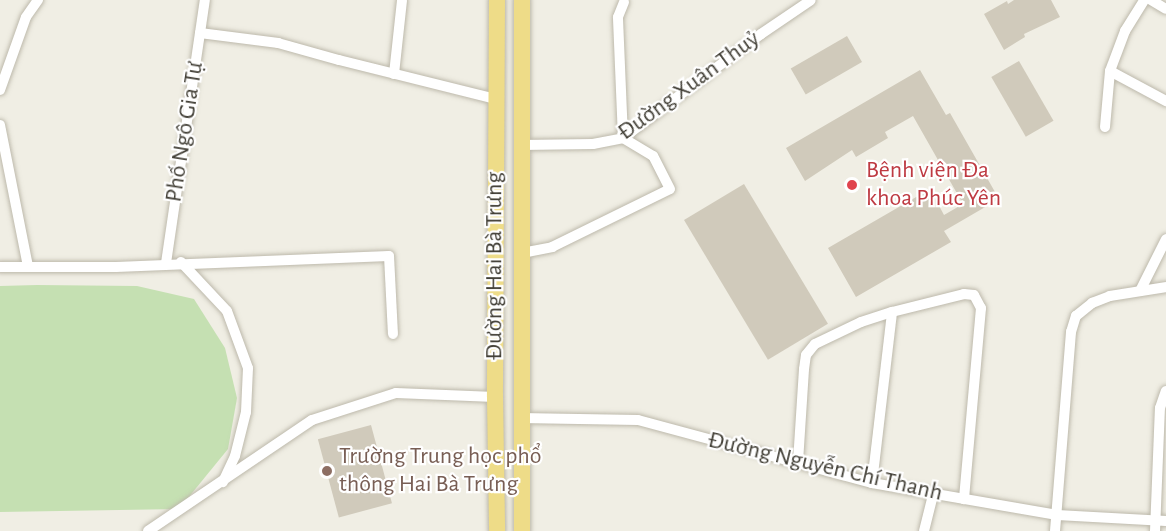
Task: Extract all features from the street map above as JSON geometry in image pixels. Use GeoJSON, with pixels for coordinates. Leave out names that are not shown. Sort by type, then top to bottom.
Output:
{"type":"FeatureCollection","features":[{"type":"Feature","properties":{"kind":"highway","name":"Đường Hai Bà Trưng"},"geometry":{"type":"LineString","coordinates":[[497,0],[495,397],[497,531]]}},
{"type":"Feature","properties":{"kind":"highway","name":"Đường Hai Bà Trưng"},"geometry":{"type":"LineString","coordinates":[[522,0],[520,418],[522,531]]}},
{"type":"Feature","properties":{"kind":"highway"},"geometry":{"type":"LineString","coordinates":[[496,253],[522,253]]}},
{"type":"Feature","properties":{"kind":"street"},"geometry":{"type":"LineString","coordinates":[[0,90],[26,17],[38,0]]}},
{"type":"Feature","properties":{"kind":"street","name":"Phố Ngô Gia Tự"},"geometry":{"type":"LineString","coordinates":[[166,263],[205,0]]}},
{"type":"Feature","properties":{"kind":"street"},"geometry":{"type":"LineString","coordinates":[[394,74],[402,0]]}},
{"type":"Feature","properties":{"kind":"street","name":"Đường Xuân Thuỷ"},"geometry":{"type":"LineString","coordinates":[[521,145],[592,144],[623,138],[811,0]]}},
{"type":"Feature","properties":{"kind":"street"},"geometry":{"type":"LineString","coordinates":[[1105,127],[1110,71],[1125,31],[1144,0]]}},
{"type":"Feature","properties":{"kind":"street"},"geometry":{"type":"LineString","coordinates":[[1151,0],[1166,9]]}},
{"type":"Feature","properties":{"kind":"street"},"geometry":{"type":"LineString","coordinates":[[522,253],[552,247],[670,189],[653,156],[623,138],[618,17],[624,1]]}},
{"type":"Feature","properties":{"kind":"street"},"geometry":{"type":"LineString","coordinates":[[200,33],[279,43],[496,99]]}},
{"type":"Feature","properties":{"kind":"street"},"geometry":{"type":"LineString","coordinates":[[1110,71],[1166,101]]}},
{"type":"Feature","properties":{"kind":"street"},"geometry":{"type":"LineString","coordinates":[[0,125],[28,266]]}},
{"type":"Feature","properties":{"kind":"street"},"geometry":{"type":"LineString","coordinates":[[0,191],[11,188]]}},
{"type":"Feature","properties":{"kind":"street"},"geometry":{"type":"LineString","coordinates":[[1140,291],[1166,239]]}},
{"type":"Feature","properties":{"kind":"street"},"geometry":{"type":"LineString","coordinates":[[0,267],[116,267],[181,262],[388,256],[393,334]]}},
{"type":"Feature","properties":{"kind":"street"},"geometry":{"type":"LineString","coordinates":[[181,262],[227,311],[248,368],[246,412],[235,456],[223,482]]}},
{"type":"Feature","properties":{"kind":"street"},"geometry":{"type":"LineString","coordinates":[[1055,531],[1071,332],[1076,316],[1092,303],[1110,296],[1166,287]]}},
{"type":"Feature","properties":{"kind":"street"},"geometry":{"type":"LineString","coordinates":[[798,462],[806,355],[814,344],[861,322],[892,312],[964,294],[974,295],[979,300],[981,308],[964,499]]}},
{"type":"Feature","properties":{"kind":"street"},"geometry":{"type":"LineString","coordinates":[[872,483],[892,312]]}},
{"type":"Feature","properties":{"kind":"street"},"geometry":{"type":"LineString","coordinates":[[1159,524],[1160,408],[1166,391]]}},
{"type":"Feature","properties":{"kind":"street"},"geometry":{"type":"LineString","coordinates":[[148,531],[312,420],[396,393],[495,397]]}},
{"type":"Feature","properties":{"kind":"street","name":"Đường Nguyễn Chí Thanh"},"geometry":{"type":"LineString","coordinates":[[520,418],[638,420],[872,483],[1057,515],[1159,524]]}},
{"type":"Feature","properties":{"kind":"street"},"geometry":{"type":"LineString","coordinates":[[924,531],[933,494]]}},
{"type":"Feature","properties":{"kind":"green space"},"geometry":{"type":"Polygon","coordinates":[[[0,286],[137,286],[194,299],[225,348],[237,398],[228,449],[179,509],[0,512],[0,286]]]}},
{"type":"Feature","properties":{"kind":"building"},"geometry":{"type":"Polygon","coordinates":[[[1014,0],[1051,0],[1060,17],[1024,34],[1025,37],[1004,50],[984,14],[1007,1],[1008,4],[1014,0]]]}},
{"type":"Feature","properties":{"kind":"building"},"geometry":{"type":"Polygon","coordinates":[[[847,36],[862,62],[806,94],[791,68],[847,36]]]}},
{"type":"Feature","properties":{"kind":"building"},"geometry":{"type":"Polygon","coordinates":[[[1019,61],[1054,121],[1026,137],[991,77],[1019,61]]]}},
{"type":"Feature","properties":{"kind":"building"},"geometry":{"type":"Polygon","coordinates":[[[920,70],[946,115],[950,113],[999,199],[944,231],[951,242],[856,297],[828,248],[930,189],[944,215],[963,204],[913,116],[885,132],[888,138],[856,157],[852,150],[805,181],[786,148],[920,70]]]}},
{"type":"Feature","properties":{"kind":"building"},"geometry":{"type":"Polygon","coordinates":[[[744,184],[828,324],[768,360],[684,220],[744,184]]]}},
{"type":"Feature","properties":{"kind":"building"},"geometry":{"type":"Polygon","coordinates":[[[371,425],[392,503],[339,517],[318,439],[371,425]]]}},
{"type":"Feature","properties":{"kind":"place","name":"Bệnh viện Đa khoa Phúc Yên"},"geometry":{"type":"Point","coordinates":[852,185]}},
{"type":"Feature","properties":{"kind":"place","name":"Trường Trung học phổ thông Hai Bà Trưng"},"geometry":{"type":"Point","coordinates":[327,471]}}]}
